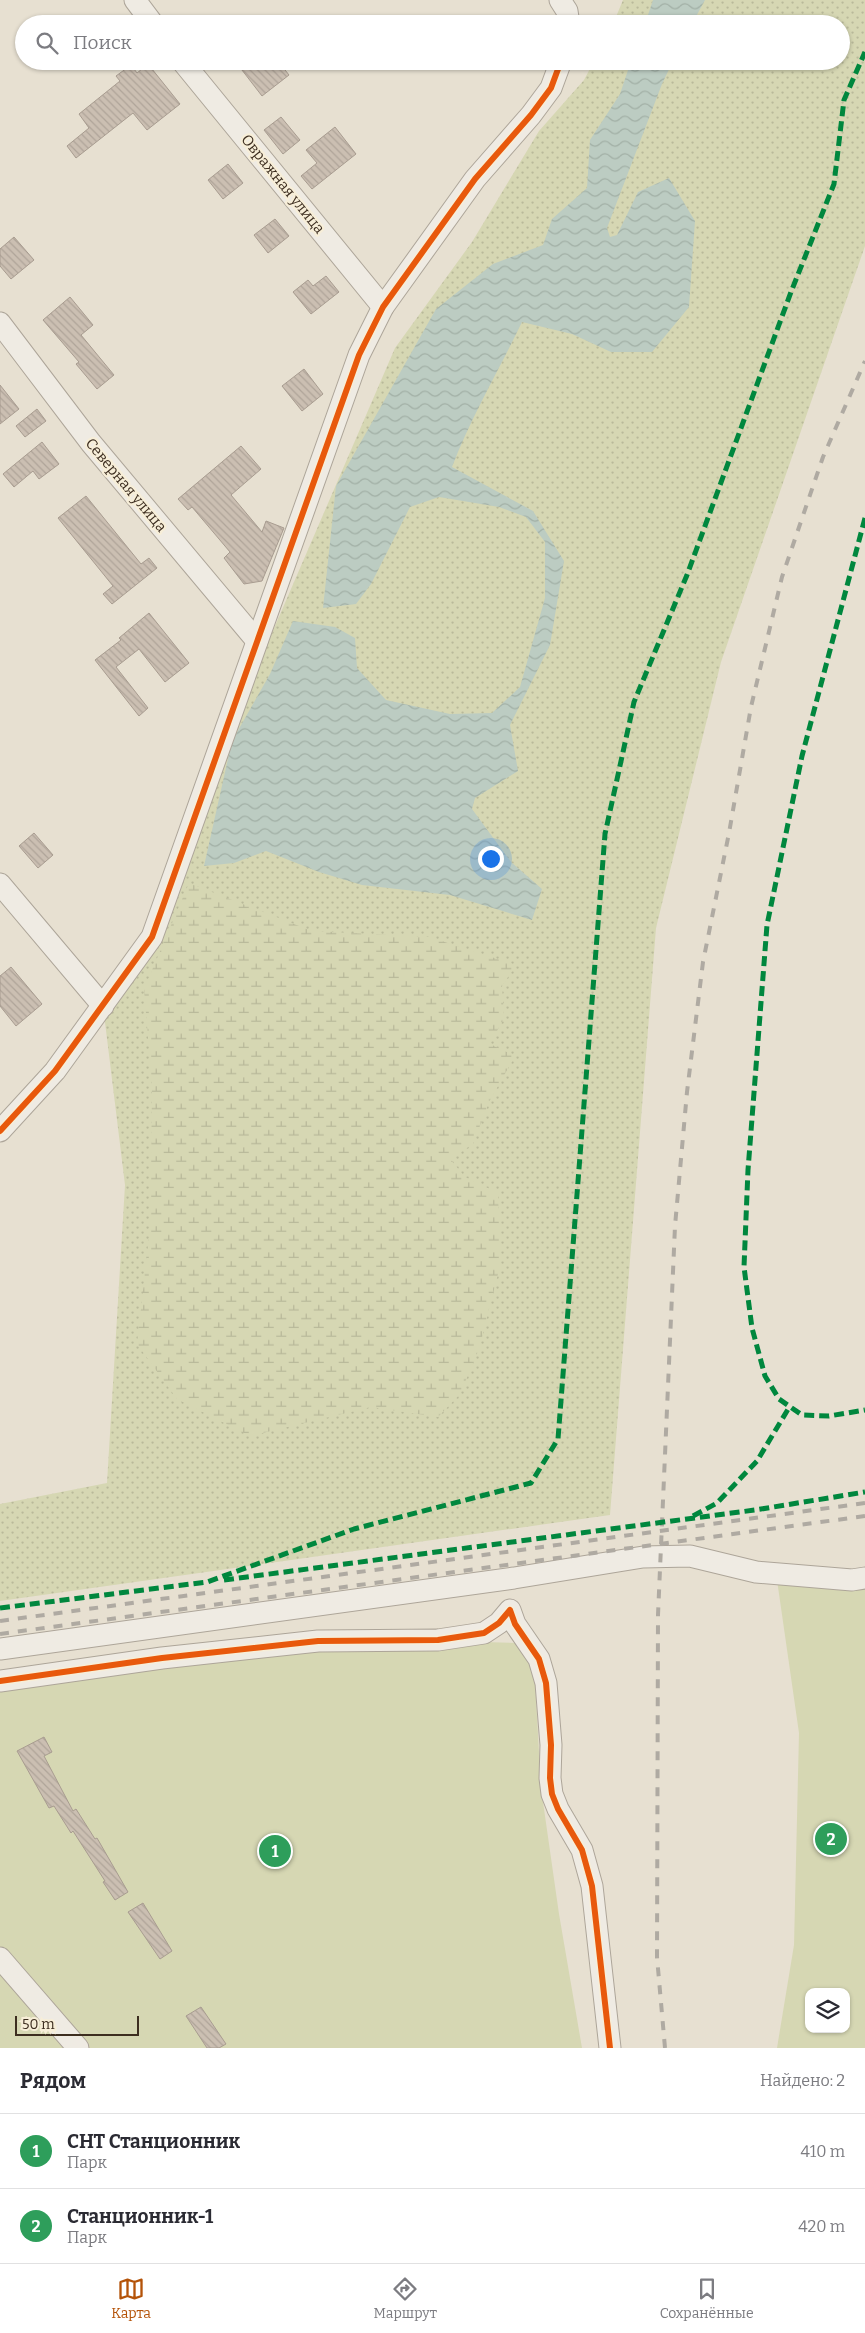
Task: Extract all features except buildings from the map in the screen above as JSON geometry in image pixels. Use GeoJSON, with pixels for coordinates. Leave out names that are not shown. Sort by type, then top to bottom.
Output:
{"type":"FeatureCollection","features":[{"type":"Feature","properties":{"kind":"street"},"geometry":{"type":"LineString","coordinates":[[135,0],[146,15]]}},
{"type":"Feature","properties":{"kind":"street","name":"Овражная улица"},"geometry":{"type":"LineString","coordinates":[[189,70],[383,307]]}},
{"type":"Feature","properties":{"kind":"street"},"geometry":{"type":"LineString","coordinates":[[0,1131],[55,1071],[152,937],[356,363],[383,307],[475,179],[531,115],[551,88],[558,70]]}},
{"type":"Feature","properties":{"kind":"street","name":"Северная улица"},"geometry":{"type":"LineString","coordinates":[[0,323],[91,443],[257,641]]}},
{"type":"Feature","properties":{"kind":"street"},"geometry":{"type":"LineString","coordinates":[[0,884],[103,1006]]}},
{"type":"Feature","properties":{"kind":"street"},"geometry":{"type":"LineString","coordinates":[[0,1649],[514,1578],[643,1557],[690,1556],[756,1572],[852,1580],[865,1578]]}},
{"type":"Feature","properties":{"kind":"street"},"geometry":{"type":"LineString","coordinates":[[514,1578],[510,1610],[515,1624],[539,1659],[546,1683],[551,1745],[552,1794],[558,1809],[582,1850],[592,1886],[610,2048]]}},
{"type":"Feature","properties":{"kind":"street"},"geometry":{"type":"LineString","coordinates":[[0,1681],[162,1658],[318,1641],[438,1640],[484,1633],[499,1623],[510,1610]]}},
{"type":"Feature","properties":{"kind":"street"},"geometry":{"type":"LineString","coordinates":[[0,1958],[78,2048]]}},
{"type":"Feature","properties":{"kind":"green space"},"geometry":{"type":"Polygon","coordinates":[[[623,0],[865,0],[865,246],[721,662],[656,928],[610,1515],[0,1601],[0,1504],[107,1483],[125,1185],[103,1006],[152,937],[269,640],[395,348],[472,242],[539,131],[584,80],[589,70],[850,70],[850,15],[617,15],[623,0]]]}},
{"type":"Feature","properties":{"kind":"green space"},"geometry":{"type":"Polygon","coordinates":[[[189,883],[312,931],[429,937],[516,965],[502,986],[504,1018],[490,1044],[515,1056],[489,1102],[473,1144],[450,1159],[465,1177],[498,1193],[501,1262],[479,1349],[460,1394],[438,1417],[371,1407],[250,1436],[177,1399],[137,1344],[150,1228],[152,1086],[144,989],[189,883]]]}},
{"type":"Feature","properties":{"kind":"green space"},"geometry":{"type":"Polygon","coordinates":[[[777,1580],[865,1587],[865,2048],[777,2048],[794,1945],[799,1733],[777,1580]]]}},
{"type":"Feature","properties":{"kind":"green space"},"geometry":{"type":"Polygon","coordinates":[[[331,1638],[517,1643],[534,1663],[541,1788],[559,1914],[582,2048],[0,2048],[0,1674],[331,1638]]]}},
{"type":"Feature","properties":{"kind":"water"},"geometry":{"type":"Polygon","coordinates":[[[653,0],[705,0],[697,15],[648,15],[653,0]]]}},
{"type":"Feature","properties":{"kind":"water"},"geometry":{"type":"Polygon","coordinates":[[[628,70],[669,70],[607,228],[610,237],[617,235],[638,192],[669,178],[695,221],[689,307],[652,352],[611,352],[572,334],[522,322],[476,412],[452,467],[533,511],[564,561],[550,645],[510,725],[518,771],[475,798],[472,809],[511,862],[542,889],[532,920],[450,895],[362,885],[319,872],[266,851],[234,863],[204,866],[232,741],[270,674],[293,621],[335,627],[355,638],[357,668],[386,700],[450,714],[492,713],[520,687],[545,598],[545,542],[526,517],[499,507],[439,497],[410,507],[371,584],[356,604],[323,608],[336,486],[436,309],[493,264],[543,245],[552,219],[587,188],[590,140],[620,94],[628,70]]]}},
{"type":"Feature","properties":{"kind":"railway"},"geometry":{"type":"LineString","coordinates":[[665,2048],[657,1957],[658,1615],[675,1226],[687,1092],[703,962],[729,833],[751,707],[782,577],[823,457],[865,361]]}},
{"type":"Feature","properties":{"kind":"railway"},"geometry":{"type":"LineString","coordinates":[[0,1621],[865,1503]]}},
{"type":"Feature","properties":{"kind":"railway"},"geometry":{"type":"LineString","coordinates":[[0,1634],[865,1516]]}},
{"type":"Feature","properties":{"kind":"marked path"},"geometry":{"type":"LineString","coordinates":[[0,1608],[207,1582],[354,1529],[531,1483],[558,1439],[605,834],[634,702],[687,575],[791,292],[834,184],[844,100],[865,52]]}},
{"type":"Feature","properties":{"kind":"marked path"},"geometry":{"type":"LineString","coordinates":[[865,518],[802,756],[767,925],[748,1170],[744,1267],[752,1328],[765,1376],[779,1399],[802,1415],[829,1416],[865,1410]]}},
{"type":"Feature","properties":{"kind":"marked path"},"geometry":{"type":"LineString","coordinates":[[693,1516],[717,1503],[757,1461],[790,1406]]}},
{"type":"Feature","properties":{"kind":"marked path"},"geometry":{"type":"LineString","coordinates":[[224,1580],[755,1510],[865,1492]]}},
{"type":"Feature","properties":{"kind":"cycle path"},"geometry":{"type":"LineString","coordinates":[[0,1131],[55,1071],[152,937],[359,355],[383,307],[475,179],[531,115],[551,88],[558,70]]}},
{"type":"Feature","properties":{"kind":"cycle path"},"geometry":{"type":"LineString","coordinates":[[0,1681],[162,1658],[318,1641],[438,1640],[484,1633],[499,1623],[510,1610],[515,1624],[539,1659],[546,1683],[551,1745],[550,1778],[552,1794],[558,1809],[582,1850],[592,1886],[610,2048]]}},
{"type":"Feature","properties":{"kind":"place","name":"Станционник-1"},"geometry":{"type":"Point","coordinates":[831,1839]}},
{"type":"Feature","properties":{"kind":"place","name":"СНТ Станционник"},"geometry":{"type":"Point","coordinates":[275,1851]}}]}
